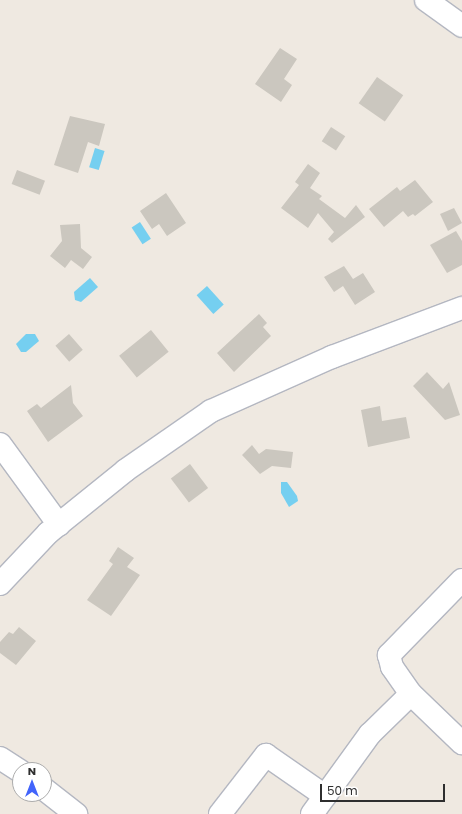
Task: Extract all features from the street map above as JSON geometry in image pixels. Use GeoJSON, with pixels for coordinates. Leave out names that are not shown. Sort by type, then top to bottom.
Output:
{"type":"FeatureCollection","features":[{"type":"Feature","properties":{"kind":"street"},"geometry":{"type":"LineString","coordinates":[[426,0],[462,26]]}},
{"type":"Feature","properties":{"kind":"street"},"geometry":{"type":"LineString","coordinates":[[0,584],[59,525],[126,470],[211,411],[332,357],[462,308]]}},
{"type":"Feature","properties":{"kind":"street"},"geometry":{"type":"LineString","coordinates":[[0,444],[59,525]]}},
{"type":"Feature","properties":{"kind":"street"},"geometry":{"type":"LineString","coordinates":[[462,580],[389,655],[392,667],[411,694],[462,743]]}},
{"type":"Feature","properties":{"kind":"street"},"geometry":{"type":"LineString","coordinates":[[220,814],[266,755],[318,808],[370,734],[411,694]]}},
{"type":"Feature","properties":{"kind":"street"},"geometry":{"type":"LineString","coordinates":[[0,758],[12,766]]}},
{"type":"Feature","properties":{"kind":"street"},"geometry":{"type":"LineString","coordinates":[[52,795],[76,814]]}},
{"type":"Feature","properties":{"kind":"water"},"geometry":{"type":"Polygon","coordinates":[[[95,148],[105,151],[99,170],[89,167],[95,148]]]}},
{"type":"Feature","properties":{"kind":"water"},"geometry":{"type":"Polygon","coordinates":[[[140,222],[151,239],[143,244],[132,227],[140,222]]]}},
{"type":"Feature","properties":{"kind":"water"},"geometry":{"type":"Polygon","coordinates":[[[90,278],[98,287],[81,302],[75,300],[74,292],[90,278]]]}},
{"type":"Feature","properties":{"kind":"water"},"geometry":{"type":"Polygon","coordinates":[[[207,286],[224,305],[213,314],[197,295],[207,286]]]}},
{"type":"Feature","properties":{"kind":"water"},"geometry":{"type":"Polygon","coordinates":[[[26,334],[35,334],[39,341],[26,352],[21,352],[16,344],[26,334]]]}},
{"type":"Feature","properties":{"kind":"water"},"geometry":{"type":"Polygon","coordinates":[[[281,482],[287,482],[297,496],[298,501],[289,507],[281,493],[281,482]]]}},
{"type":"Feature","properties":{"kind":"building"},"geometry":{"type":"Polygon","coordinates":[[[280,48],[297,59],[284,79],[292,85],[281,102],[255,84],[280,48]]]}},
{"type":"Feature","properties":{"kind":"building"},"geometry":{"type":"Polygon","coordinates":[[[377,77],[403,95],[385,122],[359,103],[377,77]]]}},
{"type":"Feature","properties":{"kind":"building"},"geometry":{"type":"Polygon","coordinates":[[[70,116],[105,124],[99,146],[88,142],[78,173],[54,165],[70,116]]]}},
{"type":"Feature","properties":{"kind":"building"},"geometry":{"type":"Polygon","coordinates":[[[331,127],[345,136],[336,151],[322,141],[331,127]]]}},
{"type":"Feature","properties":{"kind":"building"},"geometry":{"type":"Polygon","coordinates":[[[308,164],[320,173],[310,188],[322,196],[319,199],[345,218],[356,205],[365,217],[332,243],[328,239],[334,232],[318,213],[308,228],[281,208],[299,185],[295,182],[308,164]]]}},
{"type":"Feature","properties":{"kind":"building"},"geometry":{"type":"Polygon","coordinates":[[[17,170],[45,181],[40,195],[12,184],[17,170]]]}},
{"type":"Feature","properties":{"kind":"building"},"geometry":{"type":"Polygon","coordinates":[[[415,180],[433,202],[415,216],[413,214],[408,217],[403,211],[384,227],[369,209],[397,187],[400,191],[415,180]]]}},
{"type":"Feature","properties":{"kind":"building"},"geometry":{"type":"Polygon","coordinates":[[[166,193],[186,223],[167,236],[159,224],[152,229],[140,211],[166,193]]]}},
{"type":"Feature","properties":{"kind":"building"},"geometry":{"type":"Polygon","coordinates":[[[454,208],[462,223],[448,231],[440,214],[454,208]]]}},
{"type":"Feature","properties":{"kind":"building"},"geometry":{"type":"Polygon","coordinates":[[[80,224],[81,248],[92,257],[83,269],[71,260],[65,268],[50,256],[62,241],[60,225],[80,224]]]}},
{"type":"Feature","properties":{"kind":"building"},"geometry":{"type":"Polygon","coordinates":[[[456,231],[462,241],[462,265],[447,273],[430,245],[456,231]]]}},
{"type":"Feature","properties":{"kind":"building"},"geometry":{"type":"Polygon","coordinates":[[[344,266],[353,279],[363,273],[375,292],[355,305],[343,286],[334,292],[324,277],[344,266]]]}},
{"type":"Feature","properties":{"kind":"building"},"geometry":{"type":"Polygon","coordinates":[[[259,314],[267,323],[263,327],[271,336],[234,372],[217,353],[259,314]]]}},
{"type":"Feature","properties":{"kind":"building"},"geometry":{"type":"Polygon","coordinates":[[[151,330],[169,352],[137,378],[119,356],[151,330]]]}},
{"type":"Feature","properties":{"kind":"building"},"geometry":{"type":"Polygon","coordinates":[[[69,334],[83,350],[69,362],[55,346],[69,334]]]}},
{"type":"Feature","properties":{"kind":"building"},"geometry":{"type":"Polygon","coordinates":[[[427,372],[443,389],[449,382],[460,415],[445,420],[413,386],[427,372]]]}},
{"type":"Feature","properties":{"kind":"building"},"geometry":{"type":"Polygon","coordinates":[[[71,385],[73,403],[83,416],[48,442],[27,411],[37,404],[41,408],[71,385]]]}},
{"type":"Feature","properties":{"kind":"building"},"geometry":{"type":"Polygon","coordinates":[[[380,406],[382,421],[406,417],[410,438],[368,447],[361,410],[380,406]]]}},
{"type":"Feature","properties":{"kind":"building"},"geometry":{"type":"Polygon","coordinates":[[[252,445],[259,454],[266,449],[293,452],[291,468],[272,466],[260,474],[242,455],[252,445]]]}},
{"type":"Feature","properties":{"kind":"building"},"geometry":{"type":"Polygon","coordinates":[[[190,464],[208,488],[189,502],[171,478],[190,464]]]}},
{"type":"Feature","properties":{"kind":"building"},"geometry":{"type":"Polygon","coordinates":[[[118,547],[134,558],[127,567],[140,575],[111,616],[87,600],[113,564],[109,561],[118,547]]]}},
{"type":"Feature","properties":{"kind":"building"},"geometry":{"type":"Polygon","coordinates":[[[19,627],[36,641],[16,665],[0,653],[0,642],[9,632],[13,634],[19,627]]]}}]}
